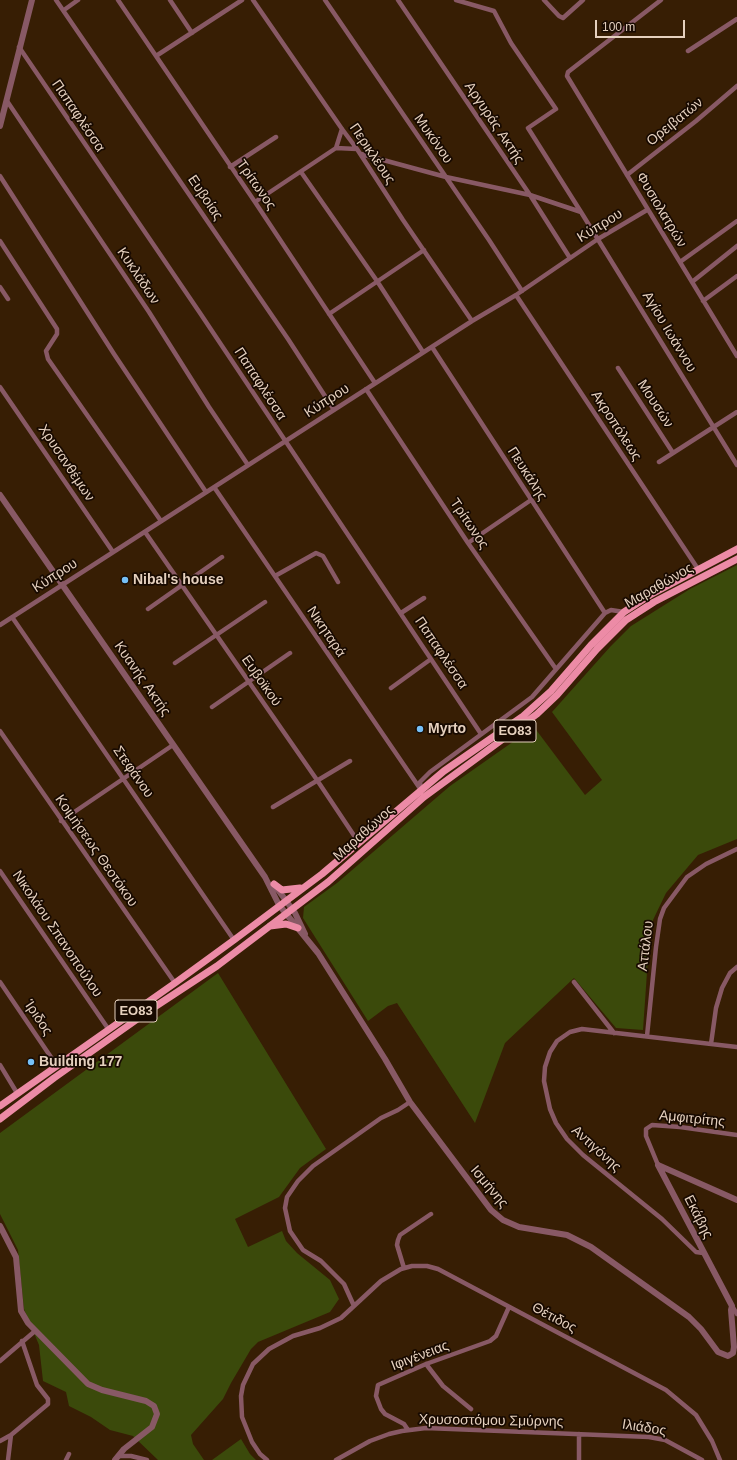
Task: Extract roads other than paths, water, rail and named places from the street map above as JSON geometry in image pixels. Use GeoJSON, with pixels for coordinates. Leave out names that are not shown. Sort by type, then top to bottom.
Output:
{"type":"FeatureCollection","features":[{"type":"Feature","properties":{"kind":"main road","name":"Μαραθώνος"},"geometry":{"type":"LineString","coordinates":[[0,1106],[175,984],[234,940],[306,886],[444,771],[532,709],[551,691],[591,645],[624,612],[650,595],[737,550]]}},
{"type":"Feature","properties":{"kind":"main road","name":"Μαραθώνος"},"geometry":{"type":"LineString","coordinates":[[0,1119],[54,1078],[147,1012],[217,966],[285,913],[328,882],[424,797],[537,714],[558,695],[597,649],[626,620],[654,602],[737,559]]}},
{"type":"Feature","properties":{"kind":"main road"},"geometry":{"type":"LineString","coordinates":[[274,884],[282,890],[306,886]]}},
{"type":"Feature","properties":{"kind":"main road"},"geometry":{"type":"LineString","coordinates":[[268,927],[286,924],[298,928]]}},
{"type":"Feature","properties":{"kind":"street"},"geometry":{"type":"LineString","coordinates":[[0,126],[32,0]]}},
{"type":"Feature","properties":{"kind":"street","name":"Ευβοίας"},"geometry":{"type":"LineString","coordinates":[[56,0],[284,333],[334,410]]}},
{"type":"Feature","properties":{"kind":"street"},"geometry":{"type":"LineString","coordinates":[[64,10],[78,0]]}},
{"type":"Feature","properties":{"kind":"street","name":"Τρίτωνος"},"geometry":{"type":"LineString","coordinates":[[118,0],[255,202],[375,383]]}},
{"type":"Feature","properties":{"kind":"street"},"geometry":{"type":"LineString","coordinates":[[170,0],[192,33]]}},
{"type":"Feature","properties":{"kind":"street"},"geometry":{"type":"LineString","coordinates":[[156,56],[242,0]]}},
{"type":"Feature","properties":{"kind":"street","name":"Περικλέους"},"geometry":{"type":"LineString","coordinates":[[253,0],[342,129],[358,148],[403,220],[472,321]]}},
{"type":"Feature","properties":{"kind":"street","name":"Μυκόνου"},"geometry":{"type":"LineString","coordinates":[[325,0],[522,291]]}},
{"type":"Feature","properties":{"kind":"street","name":"Αργυράς Ακτής"},"geometry":{"type":"LineString","coordinates":[[398,0],[530,195],[570,258]]}},
{"type":"Feature","properties":{"kind":"street","name":"Αγίου Ιωάννου"},"geometry":{"type":"LineString","coordinates":[[456,0],[494,11],[511,43],[556,109],[528,128],[737,465]]}},
{"type":"Feature","properties":{"kind":"street"},"geometry":{"type":"LineString","coordinates":[[544,0],[559,16],[563,18],[583,0]]}},
{"type":"Feature","properties":{"kind":"street","name":"Φυσιολατρών"},"geometry":{"type":"LineString","coordinates":[[661,0],[568,72],[567,76],[647,210],[736,353]]}},
{"type":"Feature","properties":{"kind":"street"},"geometry":{"type":"LineString","coordinates":[[688,51],[737,19]]}},
{"type":"Feature","properties":{"kind":"street","name":"Παπαφλέσσα"},"geometry":{"type":"LineString","coordinates":[[19,47],[481,734]]}},
{"type":"Feature","properties":{"kind":"street","name":"Ορειβατών"},"geometry":{"type":"LineString","coordinates":[[627,175],[696,121],[737,86]]}},
{"type":"Feature","properties":{"kind":"street","name":"Κυκλάδων"},"geometry":{"type":"LineString","coordinates":[[7,101],[150,312],[208,407],[248,465]]}},
{"type":"Feature","properties":{"kind":"street"},"geometry":{"type":"LineString","coordinates":[[336,148],[342,129]]}},
{"type":"Feature","properties":{"kind":"street"},"geometry":{"type":"LineString","coordinates":[[230,167],[276,137]]}},
{"type":"Feature","properties":{"kind":"street"},"geometry":{"type":"LineString","coordinates":[[255,202],[336,148],[358,148]]}},
{"type":"Feature","properties":{"kind":"street"},"geometry":{"type":"LineString","coordinates":[[361,154],[446,177],[530,195],[581,212]]}},
{"type":"Feature","properties":{"kind":"street"},"geometry":{"type":"LineString","coordinates":[[301,172],[377,281],[423,352]]}},
{"type":"Feature","properties":{"kind":"street"},"geometry":{"type":"LineString","coordinates":[[0,176],[109,348],[206,492]]}},
{"type":"Feature","properties":{"kind":"street","name":"Κύπρου"},"geometry":{"type":"LineString","coordinates":[[0,625],[423,352],[516,295],[598,239],[647,210]]}},
{"type":"Feature","properties":{"kind":"street"},"geometry":{"type":"LineString","coordinates":[[680,262],[737,221]]}},
{"type":"Feature","properties":{"kind":"street"},"geometry":{"type":"LineString","coordinates":[[0,241],[57,329],[57,334],[46,351],[48,359],[161,521]]}},
{"type":"Feature","properties":{"kind":"street"},"geometry":{"type":"LineString","coordinates":[[692,282],[737,246]]}},
{"type":"Feature","properties":{"kind":"street"},"geometry":{"type":"LineString","coordinates":[[329,314],[424,250]]}},
{"type":"Feature","properties":{"kind":"street"},"geometry":{"type":"LineString","coordinates":[[703,301],[737,276]]}},
{"type":"Feature","properties":{"kind":"street"},"geometry":{"type":"LineString","coordinates":[[0,287],[8,299]]}},
{"type":"Feature","properties":{"kind":"street","name":"Ακροπόλεως"},"geometry":{"type":"LineString","coordinates":[[516,295],[698,569]]}},
{"type":"Feature","properties":{"kind":"street","name":"Πευκάλης"},"geometry":{"type":"LineString","coordinates":[[432,347],[605,612]]}},
{"type":"Feature","properties":{"kind":"street","name":"Μουσών"},"geometry":{"type":"LineString","coordinates":[[618,368],[673,452]]}},
{"type":"Feature","properties":{"kind":"street","name":"Χρυσανθέμων"},"geometry":{"type":"LineString","coordinates":[[0,387],[113,552]]}},
{"type":"Feature","properties":{"kind":"street","name":"Τρίτωνος"},"geometry":{"type":"LineString","coordinates":[[366,389],[468,543],[556,669]]}},
{"type":"Feature","properties":{"kind":"street"},"geometry":{"type":"LineString","coordinates":[[659,462],[737,412]]}},
{"type":"Feature","properties":{"kind":"street","name":"Νικηταρά"},"geometry":{"type":"LineString","coordinates":[[214,487],[420,790]]}},
{"type":"Feature","properties":{"kind":"street","name":"Κυανής Ακτής"},"geometry":{"type":"LineString","coordinates":[[0,495],[265,877],[279,905],[306,937]]}},
{"type":"Feature","properties":{"kind":"street"},"geometry":{"type":"LineString","coordinates":[[468,543],[531,500]]}},
{"type":"Feature","properties":{"kind":"street","name":"Ευβοϊκού"},"geometry":{"type":"LineString","coordinates":[[144,532],[317,780],[359,843]]}},
{"type":"Feature","properties":{"kind":"street"},"geometry":{"type":"LineString","coordinates":[[275,576],[316,553],[323,556],[338,582]]}},
{"type":"Feature","properties":{"kind":"street"},"geometry":{"type":"LineString","coordinates":[[148,609],[222,557]]}},
{"type":"Feature","properties":{"kind":"street"},"geometry":{"type":"LineString","coordinates":[[401,613],[424,598]]}},
{"type":"Feature","properties":{"kind":"street"},"geometry":{"type":"LineString","coordinates":[[174,663],[265,602]]}},
{"type":"Feature","properties":{"kind":"street"},"geometry":{"type":"LineString","coordinates":[[420,790],[420,782],[430,772],[532,697],[605,612],[611,610],[624,612]]}},
{"type":"Feature","properties":{"kind":"street","name":"Στεφάνου"},"geometry":{"type":"LineString","coordinates":[[12,617],[234,940]]}},
{"type":"Feature","properties":{"kind":"street"},"geometry":{"type":"LineString","coordinates":[[212,707],[249,683],[290,653]]}},
{"type":"Feature","properties":{"kind":"street"},"geometry":{"type":"LineString","coordinates":[[391,688],[431,659]]}},
{"type":"Feature","properties":{"kind":"street","name":"Κοιμήσεως Θεοτόκου"},"geometry":{"type":"LineString","coordinates":[[0,731],[175,984]]}},
{"type":"Feature","properties":{"kind":"street"},"geometry":{"type":"LineString","coordinates":[[61,821],[173,745]]}},
{"type":"Feature","properties":{"kind":"street"},"geometry":{"type":"LineString","coordinates":[[273,807],[350,760]]}},
{"type":"Feature","properties":{"kind":"street","name":"Αττάλου"},"geometry":{"type":"LineString","coordinates":[[647,1036],[656,947],[660,919],[664,908],[679,886],[694,872],[712,861],[737,850]]}},
{"type":"Feature","properties":{"kind":"street","name":"Νικολάου Σπανοπούλου"},"geometry":{"type":"LineString","coordinates":[[0,871],[109,1030]]}},
{"type":"Feature","properties":{"kind":"street","name":"Κυανής Ακτής"},"geometry":{"type":"LineString","coordinates":[[265,877],[274,884],[292,908],[306,937]]}},
{"type":"Feature","properties":{"kind":"street","name":"Ισμήνης"},"geometry":{"type":"LineString","coordinates":[[306,937],[385,1059],[410,1102],[475,1191],[503,1220],[519,1227],[567,1235],[591,1247],[690,1317],[718,1352],[726,1357],[731,1355],[734,1347],[732,1306]]}},
{"type":"Feature","properties":{"kind":"street"},"geometry":{"type":"LineString","coordinates":[[711,1044],[716,1008],[722,988],[730,973],[737,967]]}},
{"type":"Feature","properties":{"kind":"street","name":"Ίριδος"},"geometry":{"type":"LineString","coordinates":[[0,982],[58,1066]]}},
{"type":"Feature","properties":{"kind":"street"},"geometry":{"type":"LineString","coordinates":[[574,982],[614,1032]]}},
{"type":"Feature","properties":{"kind":"street","name":"Αντιγόνης"},"geometry":{"type":"LineString","coordinates":[[703,1253],[696,1252],[662,1219],[583,1155],[563,1135],[553,1117],[546,1092],[544,1072],[548,1055],[557,1041],[570,1032],[579,1030],[614,1032],[737,1047]]}},
{"type":"Feature","properties":{"kind":"street"},"geometry":{"type":"LineString","coordinates":[[0,1066],[17,1093]]}},
{"type":"Feature","properties":{"kind":"street"},"geometry":{"type":"LineString","coordinates":[[267,1460],[260,1454],[252,1442],[242,1417],[241,1396],[243,1385],[253,1364],[269,1349],[293,1336],[320,1328],[341,1318],[354,1306],[344,1284],[321,1261],[303,1250],[290,1231],[285,1208],[288,1198],[298,1181],[313,1166],[381,1118],[398,1110],[410,1102]]}},
{"type":"Feature","properties":{"kind":"street","name":"Αμφιτρίτης"},"geometry":{"type":"LineString","coordinates":[[646,1129],[652,1125],[660,1125],[737,1135]]}},
{"type":"Feature","properties":{"kind":"street","name":"Εκάβης"},"geometry":{"type":"LineString","coordinates":[[646,1129],[646,1136],[658,1165],[703,1253],[737,1314]]}},
{"type":"Feature","properties":{"kind":"street"},"geometry":{"type":"LineString","coordinates":[[658,1165],[737,1200]]}},
{"type":"Feature","properties":{"kind":"street"},"geometry":{"type":"LineString","coordinates":[[404,1268],[397,1245],[400,1235],[431,1214]]}},
{"type":"Feature","properties":{"kind":"street"},"geometry":{"type":"LineString","coordinates":[[1,1230],[16,1257],[21,1311],[35,1331],[88,1384],[102,1390],[139,1398],[154,1406],[158,1414],[152,1427],[137,1438],[116,1458]]}},
{"type":"Feature","properties":{"kind":"street","name":"Θέτιδος"},"geometry":{"type":"LineString","coordinates":[[354,1306],[390,1274],[404,1268],[427,1266],[438,1269],[666,1390],[696,1415],[712,1441],[720,1460]]}},
{"type":"Feature","properties":{"kind":"street","name":"Ιφιγένειας"},"geometry":{"type":"LineString","coordinates":[[408,1430],[404,1424],[385,1414],[381,1409],[376,1391],[378,1385],[426,1364],[490,1341],[496,1336],[508,1307]]}},
{"type":"Feature","properties":{"kind":"street"},"geometry":{"type":"LineString","coordinates":[[0,1361],[35,1331]]}},
{"type":"Feature","properties":{"kind":"street"},"geometry":{"type":"LineString","coordinates":[[0,1441],[11,1435],[48,1404],[48,1399],[37,1385],[22,1341]]}},
{"type":"Feature","properties":{"kind":"street"},"geometry":{"type":"LineString","coordinates":[[426,1364],[443,1386],[471,1409]]}},
{"type":"Feature","properties":{"kind":"street","name":"Χρυσοστόμου Σμύρνης"},"geometry":{"type":"LineString","coordinates":[[336,1460],[370,1441],[408,1430],[426,1428],[579,1434]]}},
{"type":"Feature","properties":{"kind":"street"},"geometry":{"type":"LineString","coordinates":[[579,1434],[579,1460]]}},
{"type":"Feature","properties":{"kind":"street","name":"Ιλιάδος"},"geometry":{"type":"LineString","coordinates":[[579,1434],[649,1437],[665,1440],[702,1460]]}},
{"type":"Feature","properties":{"kind":"street"},"geometry":{"type":"LineString","coordinates":[[8,1460],[11,1435]]}},
{"type":"Feature","properties":{"kind":"street"},"geometry":{"type":"LineString","coordinates":[[66,1460],[69,1454]]}},
{"type":"Feature","properties":{"kind":"street"},"geometry":{"type":"LineString","coordinates":[[116,1458],[131,1456],[147,1460]]}},
{"type":"Feature","properties":{"kind":"place","name":"Nibal's house"},"geometry":{"type":"Point","coordinates":[125,580]}},
{"type":"Feature","properties":{"kind":"place","name":"Myrto"},"geometry":{"type":"Point","coordinates":[420,729]}},
{"type":"Feature","properties":{"kind":"place","name":"Building 177"},"geometry":{"type":"Point","coordinates":[31,1062]}}]}
